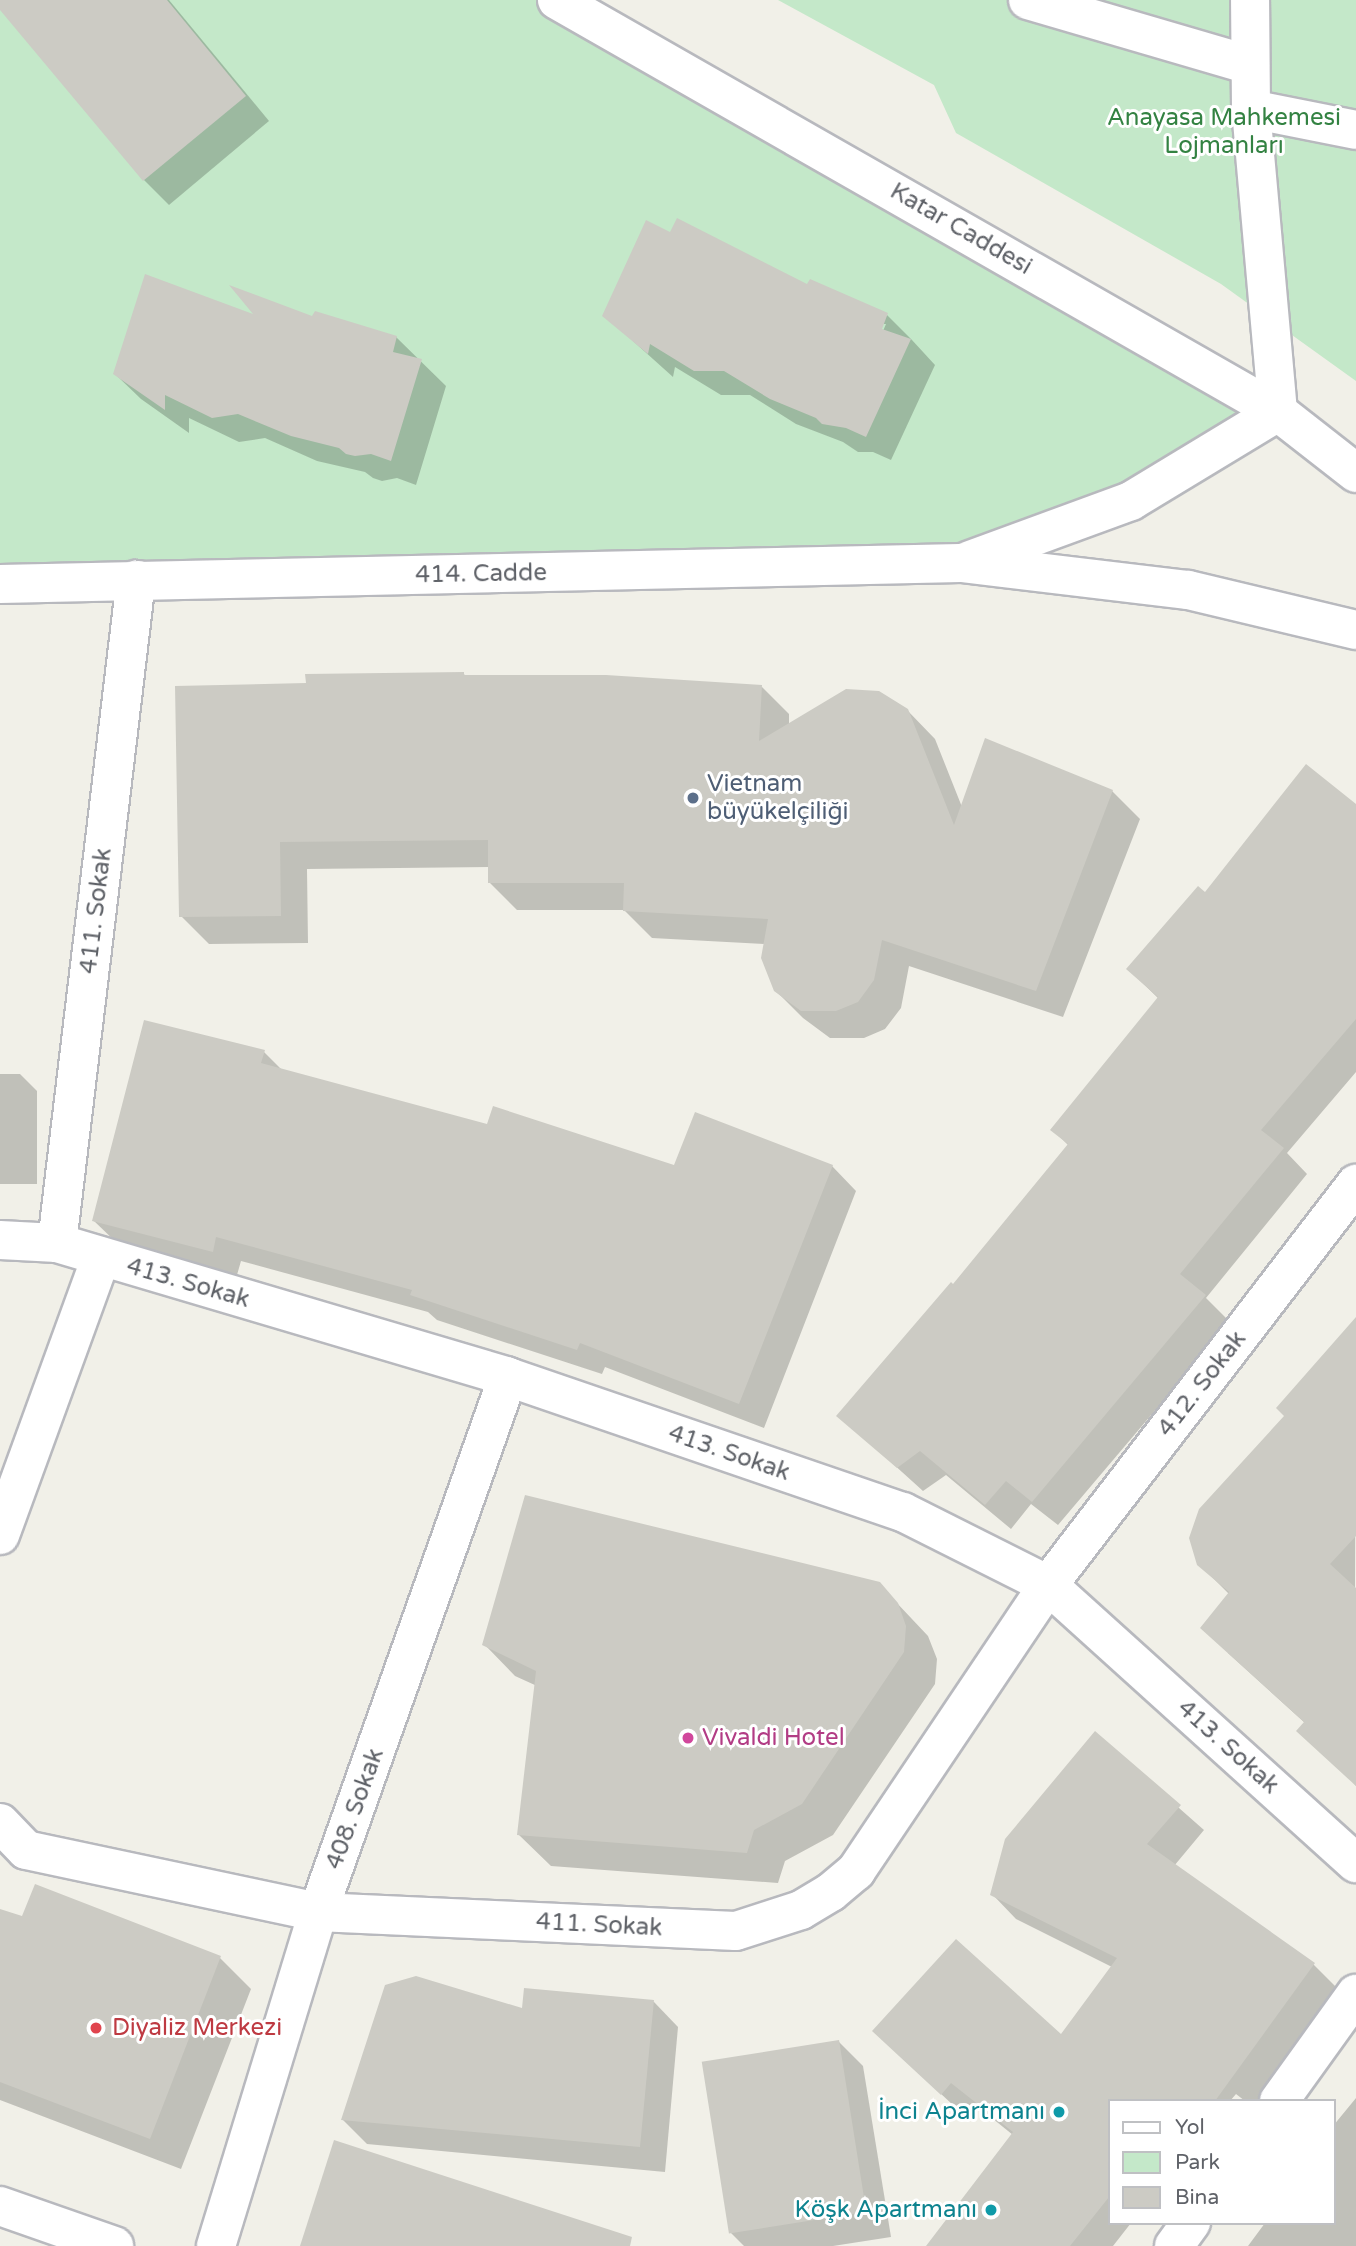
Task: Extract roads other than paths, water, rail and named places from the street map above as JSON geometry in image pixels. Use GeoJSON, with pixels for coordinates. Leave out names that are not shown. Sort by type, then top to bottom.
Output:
{"type":"FeatureCollection","features":[{"type":"Feature","properties":{"kind":"street","name":"Katar Caddesi"},"geometry":{"type":"LineString","coordinates":[[556,0],[1278,412],[1356,473]]}},
{"type":"Feature","properties":{"kind":"street"},"geometry":{"type":"LineString","coordinates":[[1028,0],[1251,65]]}},
{"type":"Feature","properties":{"kind":"street"},"geometry":{"type":"LineString","coordinates":[[961,563],[1131,501],[1278,412],[1251,109],[1250,0]]}},
{"type":"Feature","properties":{"kind":"street"},"geometry":{"type":"LineString","coordinates":[[1251,109],[1356,130]]}},
{"type":"Feature","properties":{"kind":"street"},"geometry":{"type":"LineString","coordinates":[[961,563],[1188,590],[1356,630]]}},
{"type":"Feature","properties":{"kind":"street","name":"414. Cadde"},"geometry":{"type":"LineString","coordinates":[[0,584],[961,563]]}},
{"type":"Feature","properties":{"kind":"street","name":"411. Sokak"},"geometry":{"type":"LineString","coordinates":[[57,1243],[135,580]]}},
{"type":"Feature","properties":{"kind":"street","name":"412. Sokak"},"geometry":{"type":"LineString","coordinates":[[1048,1585],[1356,1184]]}},
{"type":"Feature","properties":{"kind":"street","name":"413. Sokak"},"geometry":{"type":"LineString","coordinates":[[0,1240],[57,1243],[509,1377],[903,1512],[1048,1585],[1356,1863]]}},
{"type":"Feature","properties":{"kind":"street"},"geometry":{"type":"LineString","coordinates":[[0,1535],[101,1257]]}},
{"type":"Feature","properties":{"kind":"street","name":"408. Sokak"},"geometry":{"type":"LineString","coordinates":[[216,2246],[318,1912],[509,1377]]}},
{"type":"Feature","properties":{"kind":"street","name":"411. Sokak"},"geometry":{"type":"LineString","coordinates":[[0,1823],[26,1850],[318,1912],[736,1931],[801,1910],[831,1892],[856,1871],[1048,1585]]}},
{"type":"Feature","properties":{"kind":"street"},"geometry":{"type":"LineString","coordinates":[[1280,2099],[1356,1994]]}},
{"type":"Feature","properties":{"kind":"street"},"geometry":{"type":"LineString","coordinates":[[0,2206],[114,2246]]}},
{"type":"Feature","properties":{"kind":"street"},"geometry":{"type":"LineString","coordinates":[[1174,2246],[1190,2225]]}},
{"type":"Feature","properties":{"kind":"place","name":"Vietnam büyükelçiliği"},"geometry":{"type":"Point","coordinates":[693,798]}},
{"type":"Feature","properties":{"kind":"place","name":"Vivaldi Hotel"},"geometry":{"type":"Point","coordinates":[688,1738]}},
{"type":"Feature","properties":{"kind":"place","name":"Diyaliz Merkezi"},"geometry":{"type":"Point","coordinates":[96,2028]}},
{"type":"Feature","properties":{"kind":"place","name":"İnci Apartmanı"},"geometry":{"type":"Point","coordinates":[1059,2112]}},
{"type":"Feature","properties":{"kind":"place","name":"Köşk Apartmanı"},"geometry":{"type":"Point","coordinates":[991,2210]}},
{"type":"Feature","properties":{"kind":"park label","name":"Anayasa Mahkemesi Lojmanları"},"geometry":{"type":"Point","coordinates":[1224,132]}}]}
